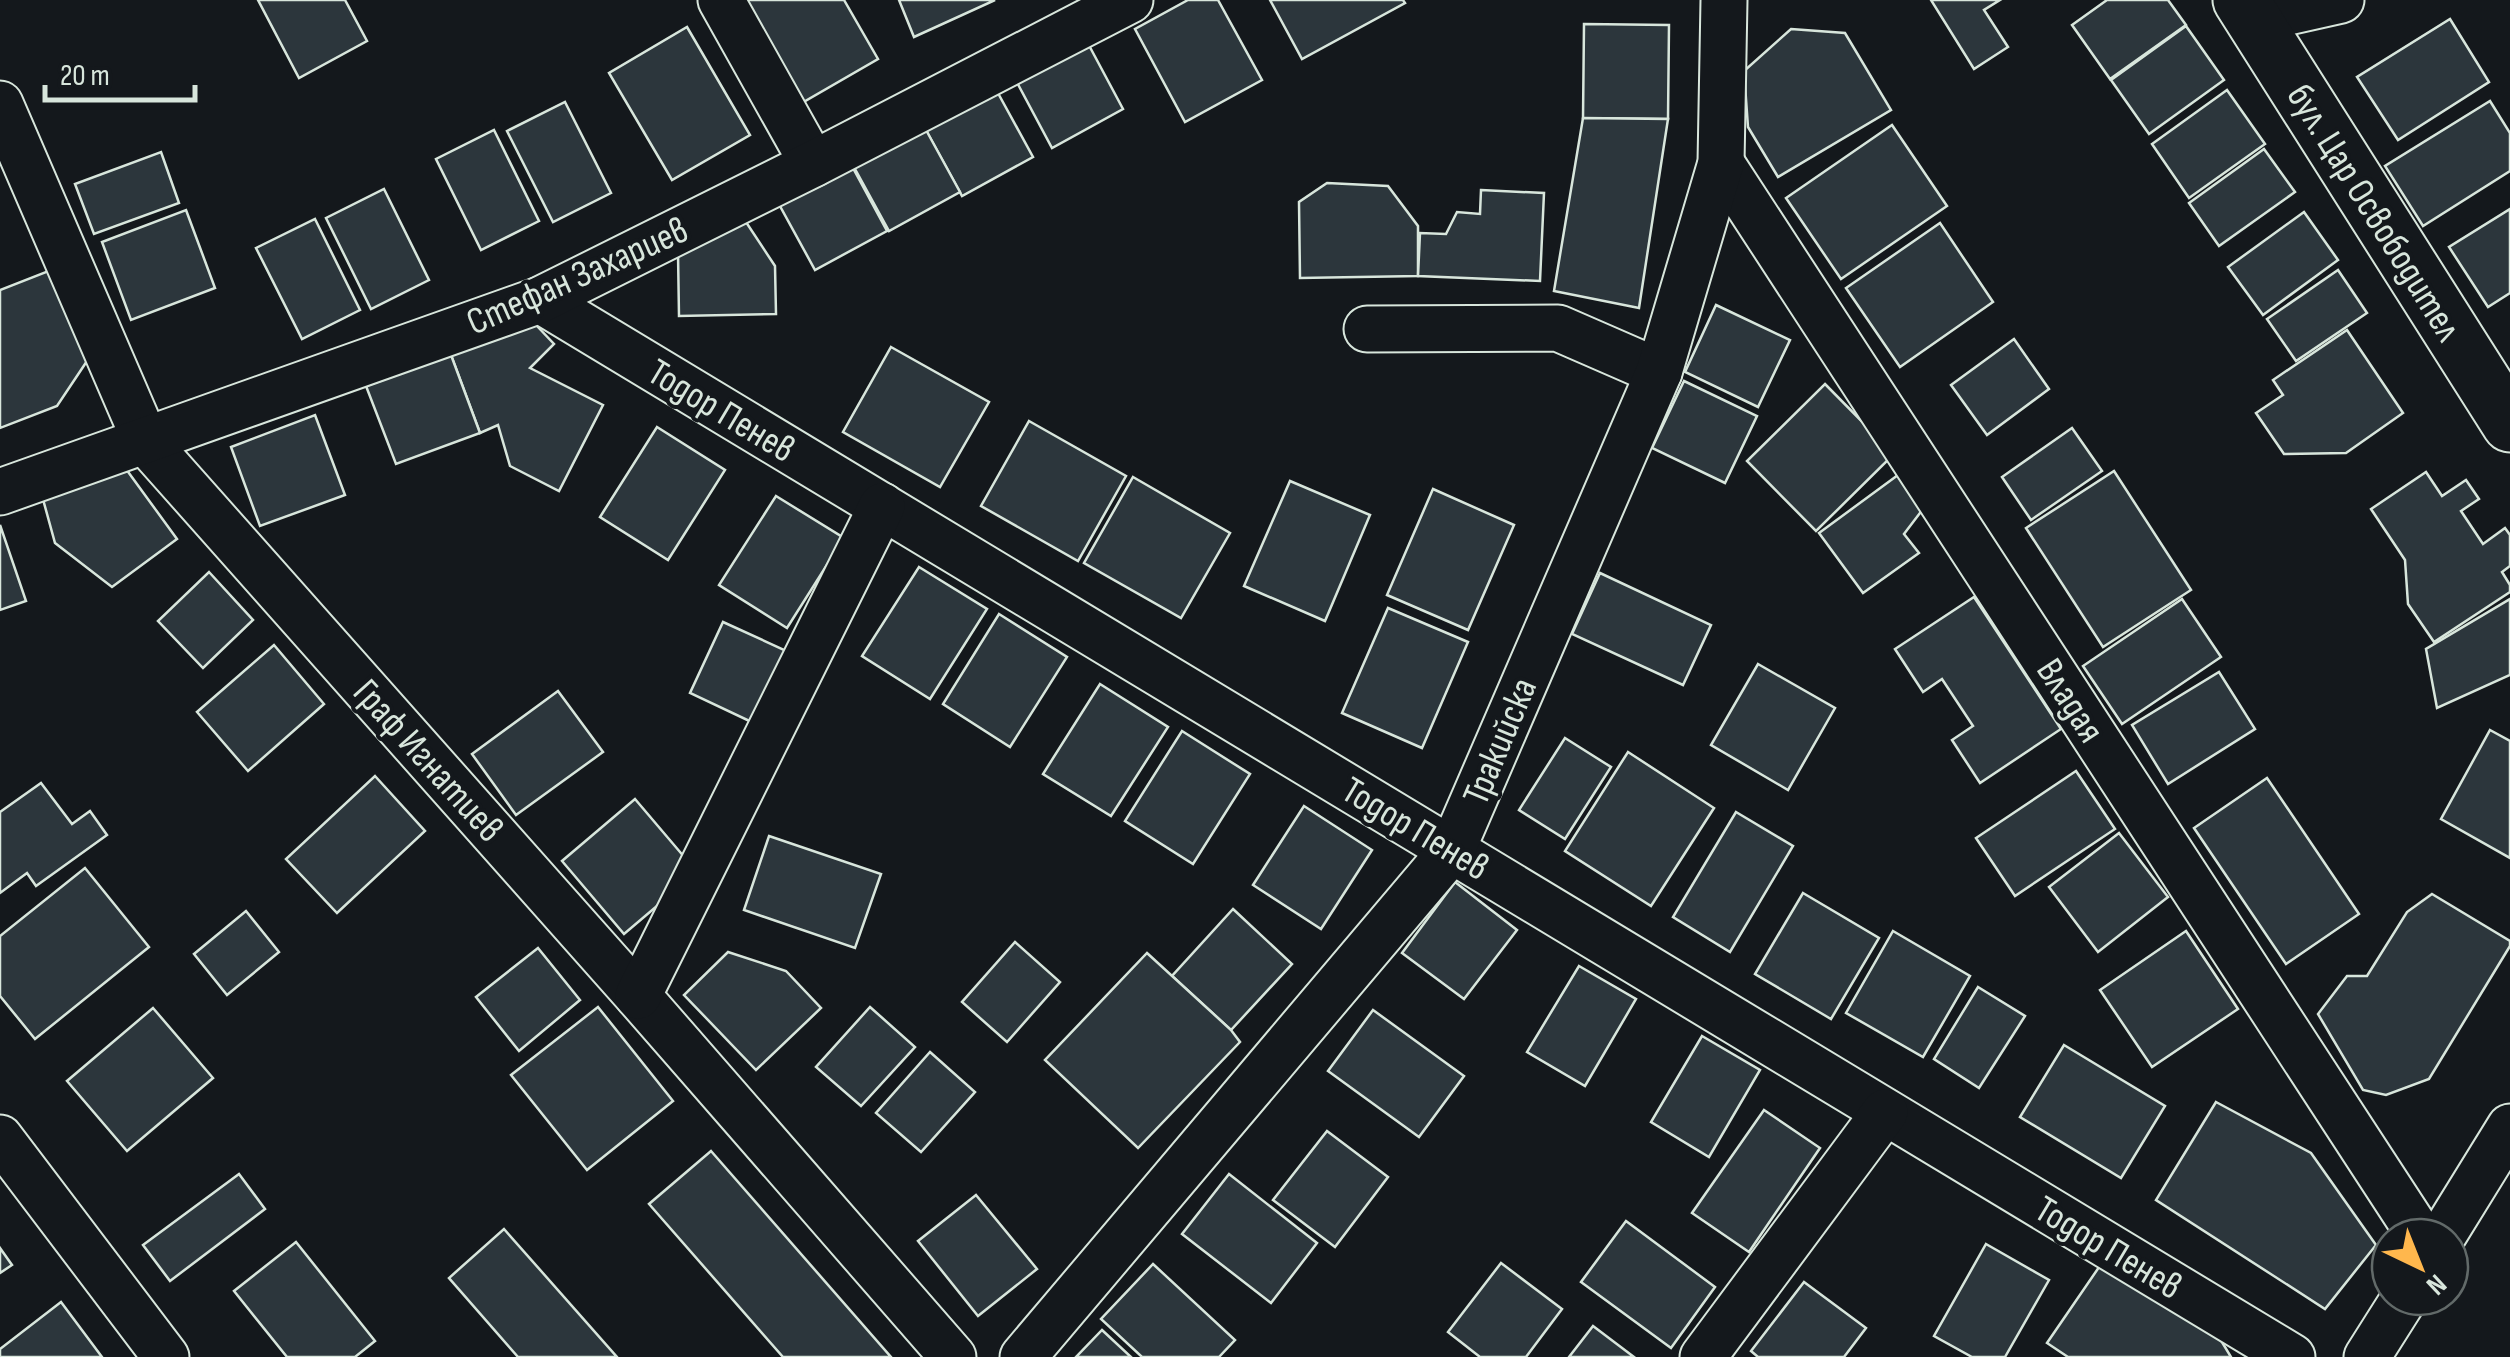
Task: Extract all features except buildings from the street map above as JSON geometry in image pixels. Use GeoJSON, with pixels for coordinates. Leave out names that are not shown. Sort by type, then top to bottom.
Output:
{"type":"FeatureCollection","features":[{"type":"Feature","properties":{"kind":"street"},"geometry":{"type":"LineString","coordinates":[[721,0],[812,164]]}},
{"type":"Feature","properties":{"kind":"street","name":"Стефан Захариев"},"geometry":{"type":"LineString","coordinates":[[0,492],[540,300],[1130,0]]}},
{"type":"Feature","properties":{"kind":"street","name":"Тракийска"},"geometry":{"type":"LineString","coordinates":[[1023,1357],[1452,850],[1659,372],[1721,163],[1724,0]]}},
{"type":"Feature","properties":{"kind":"street"},"geometry":{"type":"LineString","coordinates":[[2247,10],[2341,0]]}},
{"type":"Feature","properties":{"kind":"street","name":"бул. Цар Освободител"},"geometry":{"type":"LineString","coordinates":[[2247,10],[2510,424]]}},
{"type":"Feature","properties":{"kind":"street","name":"Граф Игнатиев"},"geometry":{"type":"LineString","coordinates":[[0,104],[146,442],[952,1357]]}},
{"type":"Feature","properties":{"kind":"street","name":"Владая"},"geometry":{"type":"LineString","coordinates":[[1721,163],[2408,1217]]}},
{"type":"Feature","properties":{"kind":"street","name":"Тодор Пенев"},"geometry":{"type":"LineString","coordinates":[[540,300],[2292,1357]]}},
{"type":"Feature","properties":{"kind":"street"},"geometry":{"type":"LineString","coordinates":[[1367,329],[1558,328],[1659,372]]}},
{"type":"Feature","properties":{"kind":"street"},"geometry":{"type":"LineString","coordinates":[[638,996],[882,506]]}},
{"type":"Feature","properties":{"kind":"street"},"geometry":{"type":"LineString","coordinates":[[1703,1357],[1886,1112]]}},
{"type":"Feature","properties":{"kind":"street"},"geometry":{"type":"LineString","coordinates":[[2454,1217],[2510,1128]]}},
{"type":"Feature","properties":{"kind":"street"},"geometry":{"type":"LineString","coordinates":[[0,1138],[166,1357]]}},
{"type":"Feature","properties":{"kind":"street"},"geometry":{"type":"LineString","coordinates":[[2367,1357],[2392,1317]]}}]}
